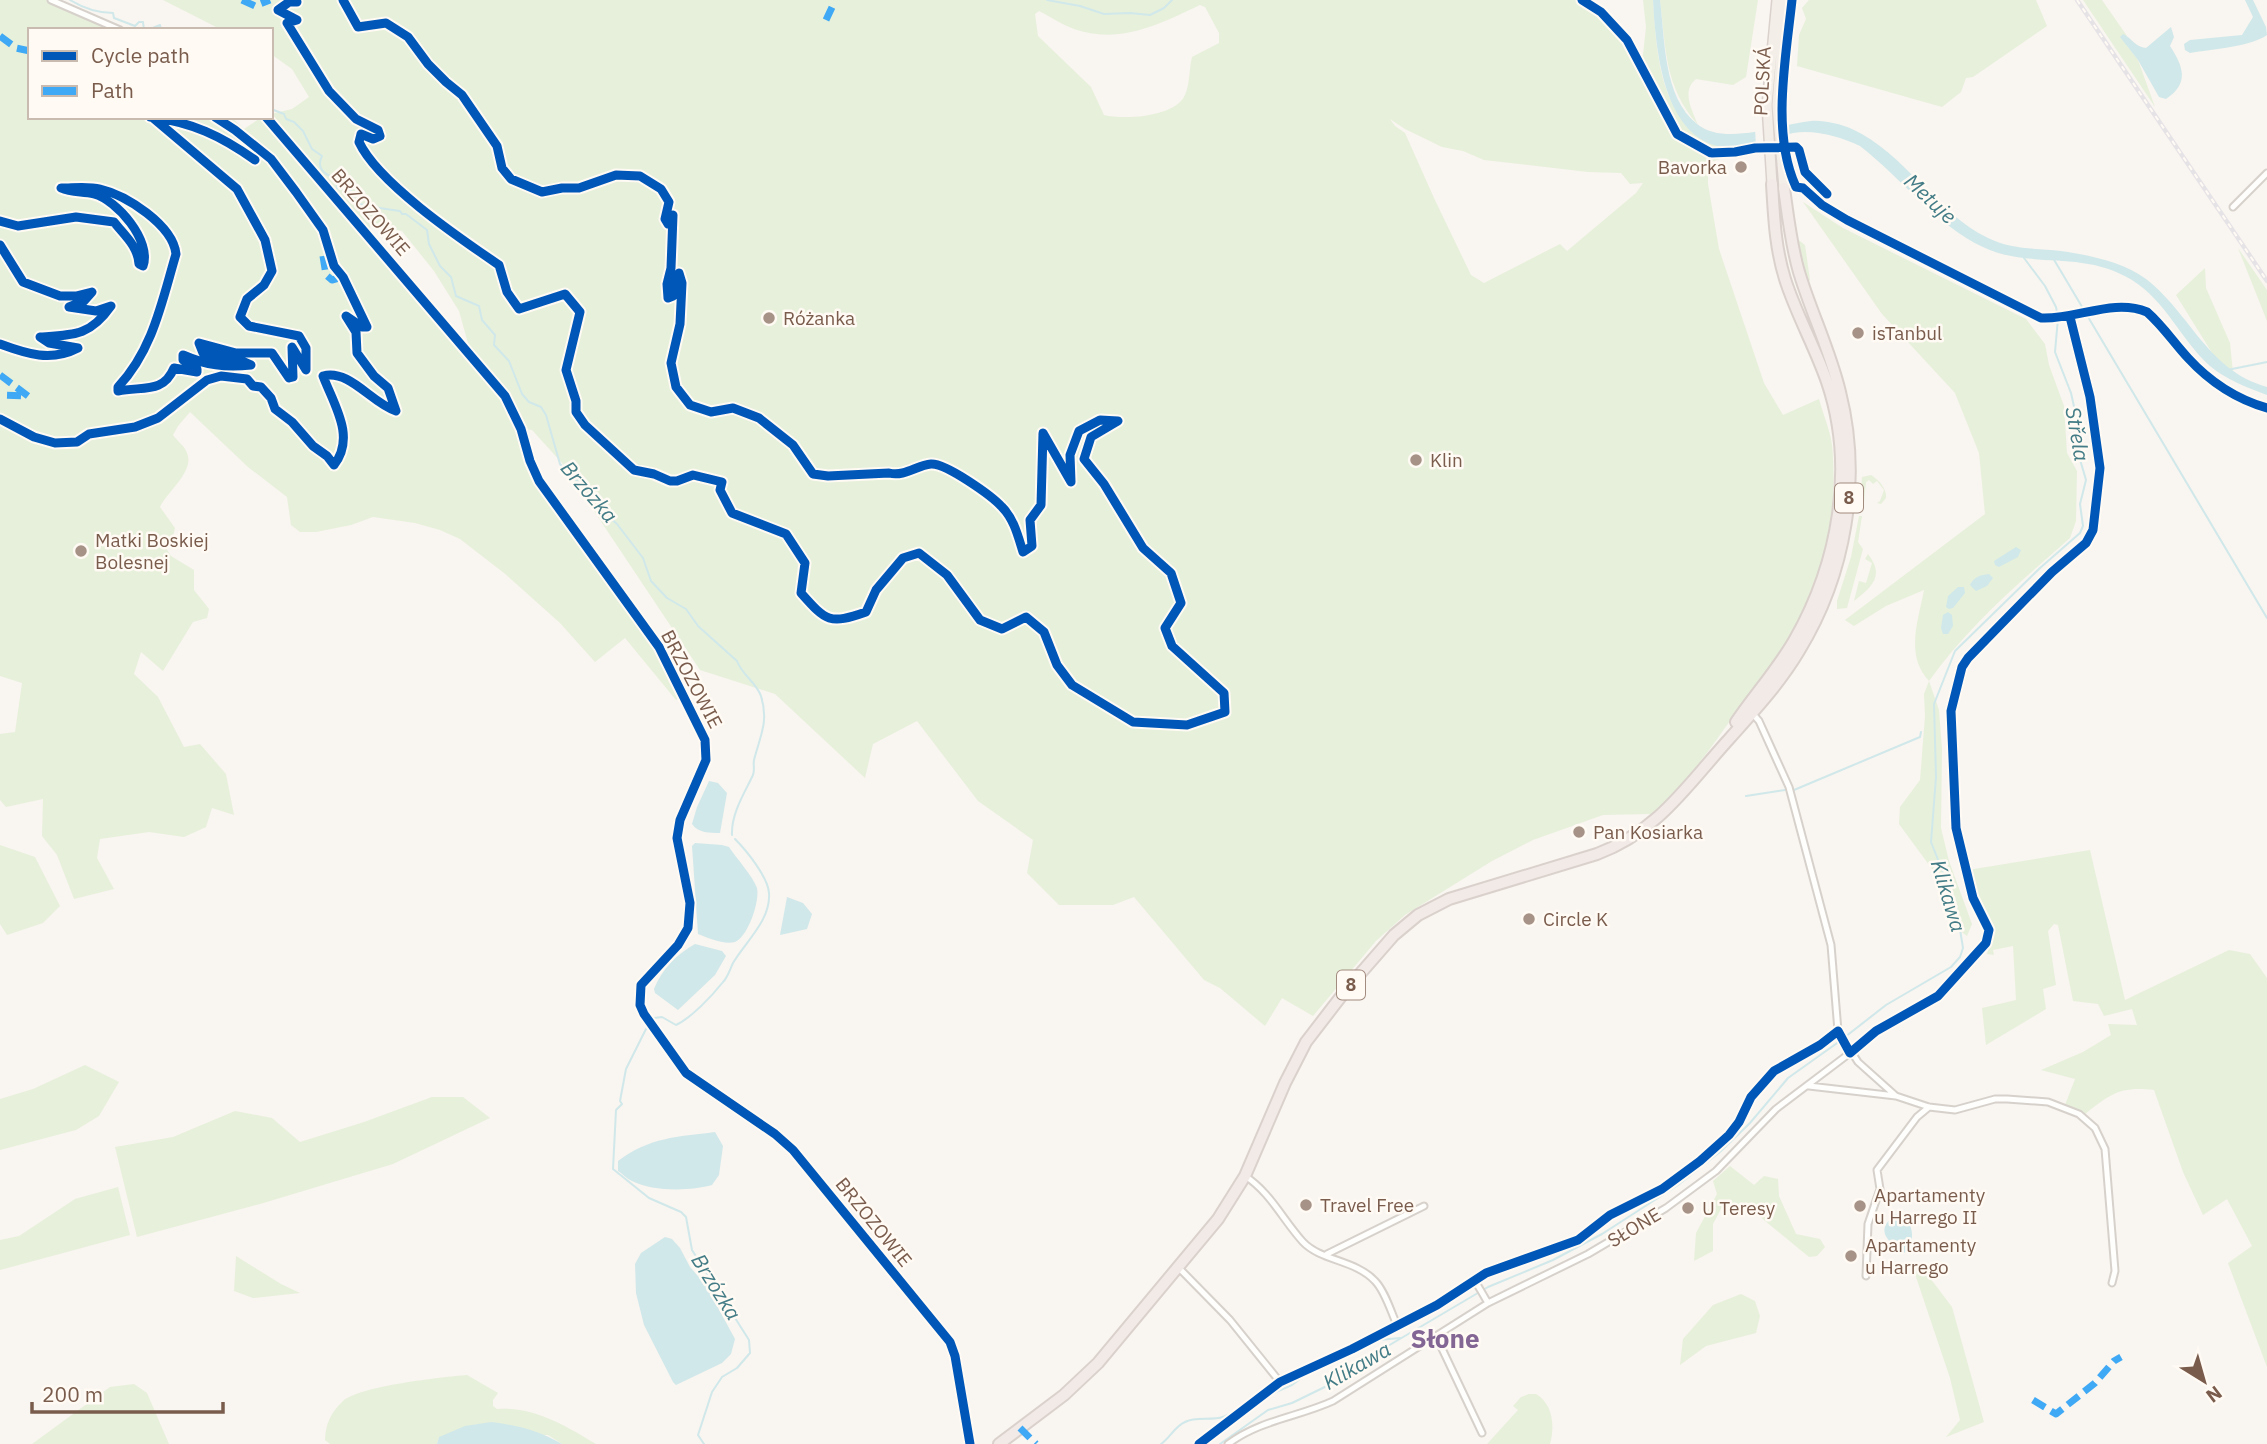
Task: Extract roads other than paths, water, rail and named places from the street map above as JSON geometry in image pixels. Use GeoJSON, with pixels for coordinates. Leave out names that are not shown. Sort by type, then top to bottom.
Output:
{"type":"FeatureCollection","features":[{"type":"Feature","properties":{"kind":"highway","name":"8"},"geometry":{"type":"LineString","coordinates":[[1750,710],[1789,649],[1815,599],[1836,529],[1840,484],[1839,447],[1832,401],[1821,367],[1787,286],[1777,248],[1772,184]]}},
{"type":"Feature","properties":{"kind":"highway","name":"8"},"geometry":{"type":"LineString","coordinates":[[999,1444],[1064,1395],[1088,1373],[1218,1219],[1245,1176],[1285,1083],[1306,1042],[1394,934],[1418,915],[1449,899],[1587,857],[1626,842],[1649,827],[1671,806],[1790,666],[1818,615],[1839,556],[1848,505],[1849,451],[1844,412],[1825,342],[1798,268],[1784,188]]}},
{"type":"Feature","properties":{"kind":"highway"},"geometry":{"type":"LineString","coordinates":[[1774,222],[1789,221]]}},
{"type":"Feature","properties":{"kind":"main road","name":"POLSKÁ"},"geometry":{"type":"LineString","coordinates":[[1772,184],[1772,91],[1777,0]]}},
{"type":"Feature","properties":{"kind":"main road","name":"POLSKÁ"},"geometry":{"type":"LineString","coordinates":[[1772,91],[1785,0]]}},
{"type":"Feature","properties":{"kind":"main road","name":"POLSKÁ"},"geometry":{"type":"LineString","coordinates":[[1774,155],[1784,188]]}},
{"type":"Feature","properties":{"kind":"street"},"geometry":{"type":"LineString","coordinates":[[51,0],[115,28]]}},
{"type":"Feature","properties":{"kind":"street","name":"BRZOZOWIE"},"geometry":{"type":"LineString","coordinates":[[268,119],[505,396],[521,429],[539,481],[659,647],[672,670],[700,728],[707,754],[678,831],[678,848],[690,903],[688,928],[678,945],[641,985],[640,1005],[686,1073],[775,1134],[793,1150],[950,1342],[955,1356],[970,1444]]}},
{"type":"Feature","properties":{"kind":"street"},"geometry":{"type":"LineString","coordinates":[[2233,207],[2267,173]]}},
{"type":"Feature","properties":{"kind":"street"},"geometry":{"type":"LineString","coordinates":[[1750,710],[1759,721],[1789,787],[1831,945],[1839,1033],[1850,1053],[1896,1096]]}},
{"type":"Feature","properties":{"kind":"street"},"geometry":{"type":"LineString","coordinates":[[1199,1444],[1280,1382],[1437,1305],[1474,1279],[1578,1240],[1610,1215],[1662,1189],[1729,1135],[1739,1122],[1751,1097],[1774,1070],[1839,1033]]}},
{"type":"Feature","properties":{"kind":"street","name":"SŁONE"},"geometry":{"type":"LineString","coordinates":[[1228,1444],[1260,1425],[1333,1401],[1488,1303],[1588,1254],[1666,1208],[1716,1171],[1769,1115],[1850,1053]]}},
{"type":"Feature","properties":{"kind":"street"},"geometry":{"type":"LineString","coordinates":[[1809,1086],[1896,1096],[1929,1107],[1955,1110],[1995,1099],[2048,1102],[2069,1108],[2100,1135],[2106,1159],[2115,1272],[2112,1283]]}},
{"type":"Feature","properties":{"kind":"street"},"geometry":{"type":"LineString","coordinates":[[1866,1276],[1868,1224],[1880,1189],[1877,1170],[1917,1117],[1929,1107]]}},
{"type":"Feature","properties":{"kind":"street"},"geometry":{"type":"LineString","coordinates":[[1245,1176],[1262,1189],[1303,1242],[1313,1250],[1355,1267],[1376,1281],[1397,1325]]}},
{"type":"Feature","properties":{"kind":"street"},"geometry":{"type":"LineString","coordinates":[[1327,1254],[1424,1206]]}},
{"type":"Feature","properties":{"kind":"street"},"geometry":{"type":"LineString","coordinates":[[1179,1268],[1230,1320],[1280,1382]]}},
{"type":"Feature","properties":{"kind":"street"},"geometry":{"type":"LineString","coordinates":[[1474,1279],[1488,1303]]}},
{"type":"Feature","properties":{"kind":"street"},"geometry":{"type":"LineString","coordinates":[[1436,1336],[1482,1433]]}},
{"type":"Feature","properties":{"kind":"water","name":"Metuje"},"geometry":{"type":"Polygon","coordinates":[[[1653,0],[1660,0],[1672,83],[1686,113],[1697,124],[1722,134],[1753,132],[1811,121],[1852,129],[1889,153],[1952,214],[1988,238],[2015,247],[2094,257],[2137,273],[2162,293],[2214,355],[2246,379],[2267,387],[2267,395],[2230,379],[2210,366],[2190,345],[2164,310],[2132,280],[2094,265],[2020,258],[1983,247],[1935,214],[1860,146],[1836,137],[1810,132],[1793,133],[1746,147],[1719,146],[1698,137],[1682,121],[1670,99],[1657,48],[1653,0]]]}},
{"type":"Feature","properties":{"kind":"water"},"geometry":{"type":"Polygon","coordinates":[[[2245,0],[2253,0],[2267,35],[2230,47],[2190,53],[2185,50],[2184,44],[2190,40],[2242,35],[2253,17],[2245,0]]]}},
{"type":"Feature","properties":{"kind":"water"},"geometry":{"type":"Polygon","coordinates":[[[2171,27],[2174,37],[2170,46],[2182,74],[2179,87],[2166,99],[2159,97],[2138,60],[2120,37],[2123,34],[2146,48],[2171,27]]]}},
{"type":"Feature","properties":{"kind":"water"},"geometry":{"type":"Polygon","coordinates":[[[2016,547],[2021,550],[2018,557],[1999,567],[1995,565],[1994,561],[2016,547]]]}},
{"type":"Feature","properties":{"kind":"water"},"geometry":{"type":"Polygon","coordinates":[[[1989,574],[1993,578],[1987,586],[1976,591],[1970,585],[1978,577],[1989,574]]]}},
{"type":"Feature","properties":{"kind":"water"},"geometry":{"type":"Polygon","coordinates":[[[1958,587],[1964,587],[1965,593],[1953,608],[1949,609],[1946,607],[1948,596],[1958,587]]]}},
{"type":"Feature","properties":{"kind":"water"},"geometry":{"type":"Polygon","coordinates":[[[1948,612],[1952,615],[1953,626],[1948,634],[1943,634],[1943,615],[1948,612]]]}},
{"type":"Feature","properties":{"kind":"water"},"geometry":{"type":"Polygon","coordinates":[[[709,781],[718,783],[727,793],[720,833],[701,831],[692,824],[709,781]]]}},
{"type":"Feature","properties":{"kind":"water"},"geometry":{"type":"Polygon","coordinates":[[[695,843],[729,847],[757,888],[757,901],[752,918],[740,939],[735,942],[721,942],[698,934],[692,846],[695,843]]]}},
{"type":"Feature","properties":{"kind":"water"},"geometry":{"type":"Polygon","coordinates":[[[787,897],[803,903],[812,914],[807,929],[780,935],[787,897]]]}},
{"type":"Feature","properties":{"kind":"water"},"geometry":{"type":"Polygon","coordinates":[[[695,944],[722,951],[726,956],[715,975],[678,1010],[655,993],[654,989],[671,963],[695,944]]]}},
{"type":"Feature","properties":{"kind":"water"},"geometry":{"type":"Polygon","coordinates":[[[715,1132],[723,1146],[719,1175],[712,1185],[661,1189],[641,1185],[618,1171],[618,1161],[641,1147],[664,1139],[715,1132]]]}},
{"type":"Feature","properties":{"kind":"water"},"geometry":{"type":"Polygon","coordinates":[[[1896,1214],[1902,1214],[1911,1228],[1912,1239],[1904,1253],[1885,1235],[1886,1225],[1896,1214]]]}},
{"type":"Feature","properties":{"kind":"water"},"geometry":{"type":"Polygon","coordinates":[[[665,1237],[672,1239],[680,1248],[690,1267],[705,1284],[735,1339],[731,1354],[722,1363],[676,1385],[644,1325],[636,1293],[635,1264],[641,1253],[665,1237]]]}},
{"type":"Feature","properties":{"kind":"water"},"geometry":{"type":"Polygon","coordinates":[[[491,1422],[528,1429],[562,1444],[437,1444],[439,1437],[465,1426],[491,1422]]]}},
{"type":"Feature","properties":{"kind":"waterway","name":"Brzózka"},"geometry":{"type":"LineString","coordinates":[[70,0],[91,10],[113,13],[114,18],[135,26],[143,22],[144,28]]}},
{"type":"Feature","properties":{"kind":"waterway"},"geometry":{"type":"LineString","coordinates":[[1047,0],[1104,14],[1150,15],[1164,8],[1172,0]]}},
{"type":"Feature","properties":{"kind":"waterway","name":"Brzózka"},"geometry":{"type":"LineString","coordinates":[[153,28],[160,25],[161,28]]}},
{"type":"Feature","properties":{"kind":"waterway","name":"Brzózka"},"geometry":{"type":"LineString","coordinates":[[273,110],[284,114],[286,119],[294,122],[303,131],[312,149],[322,156],[322,170],[336,178],[337,188],[351,191],[356,203],[400,211],[427,230],[429,244],[440,266],[451,277],[456,296],[479,306],[482,320],[495,335],[494,345],[509,361],[522,394],[529,402],[541,407],[546,415],[560,464],[609,512],[609,517],[643,558],[651,581],[667,598],[686,609],[698,626],[737,661],[759,691],[764,714],[763,729],[754,760],[754,773],[736,812],[732,835]]}},
{"type":"Feature","properties":{"kind":"waterway","name":"Klikawa"},"geometry":{"type":"LineString","coordinates":[[1845,1037],[1886,1005],[1951,967],[1960,957],[1963,948],[1956,905],[1931,842],[1936,777],[1934,704],[1955,651],[2080,533],[2083,526],[2080,504],[2086,480],[2074,439],[2075,411],[2071,393],[2055,352],[2058,318],[2056,307],[2045,286],[2024,258]]}},
{"type":"Feature","properties":{"kind":"waterway"},"geometry":{"type":"LineString","coordinates":[[2053,258],[2267,618]]}},
{"type":"Feature","properties":{"kind":"waterway"},"geometry":{"type":"LineString","coordinates":[[2227,370],[2267,362]]}},
{"type":"Feature","properties":{"kind":"waterway"},"geometry":{"type":"LineString","coordinates":[[1794,790],[1920,737],[1921,732]]}},
{"type":"Feature","properties":{"kind":"waterway"},"geometry":{"type":"LineString","coordinates":[[1746,796],[1785,790]]}},
{"type":"Feature","properties":{"kind":"waterway","name":"Brzózka"},"geometry":{"type":"LineString","coordinates":[[654,1018],[662,1017],[676,1025],[701,1006],[725,980],[733,963],[762,921],[769,903],[768,887],[761,872],[735,839]]}},
{"type":"Feature","properties":{"kind":"waterway","name":"Brzózka"},"geometry":{"type":"LineString","coordinates":[[646,1029],[626,1069],[620,1101],[622,1104],[616,1110],[613,1169],[649,1198],[681,1212],[686,1217],[692,1250],[749,1340],[750,1353],[737,1368],[722,1377],[712,1392],[698,1435],[704,1444]]}},
{"type":"Feature","properties":{"kind":"waterway","name":"Klikawa"},"geometry":{"type":"LineString","coordinates":[[1220,1444],[1268,1410],[1292,1403],[1335,1382],[1376,1353],[1488,1287],[1553,1260],[1602,1234],[1678,1185],[1721,1151],[1750,1123],[1788,1078],[1840,1041]]}},
{"type":"Feature","properties":{"kind":"waterway"},"geometry":{"type":"LineString","coordinates":[[1269,1395],[1292,1385],[1308,1373],[1379,1340],[1400,1338]]}},
{"type":"Feature","properties":{"kind":"waterway"},"geometry":{"type":"LineString","coordinates":[[1161,1444],[1185,1422],[1223,1417],[1261,1394]]}},
{"type":"Feature","properties":{"kind":"railway"},"geometry":{"type":"LineString","coordinates":[[2077,0],[2267,281]]}},
{"type":"Feature","properties":{"kind":"place","name":"Bavorka"},"geometry":{"type":"Point","coordinates":[1741,167]}},
{"type":"Feature","properties":{"kind":"place","name":"Różanka"},"geometry":{"type":"Point","coordinates":[769,318]}},
{"type":"Feature","properties":{"kind":"place","name":"isTanbul"},"geometry":{"type":"Point","coordinates":[1858,333]}},
{"type":"Feature","properties":{"kind":"place","name":"Klin"},"geometry":{"type":"Point","coordinates":[1416,460]}},
{"type":"Feature","properties":{"kind":"place","name":"Matki Boskiej Bolesnej"},"geometry":{"type":"Point","coordinates":[81,551]}},
{"type":"Feature","properties":{"kind":"place","name":"Pan Kosiarka"},"geometry":{"type":"Point","coordinates":[1579,832]}},
{"type":"Feature","properties":{"kind":"place","name":"Circle K"},"geometry":{"type":"Point","coordinates":[1529,919]}},
{"type":"Feature","properties":{"kind":"place","name":"Travel Free"},"geometry":{"type":"Point","coordinates":[1306,1205]}},
{"type":"Feature","properties":{"kind":"place","name":"Apartamenty u Harrego II"},"geometry":{"type":"Point","coordinates":[1860,1206]}},
{"type":"Feature","properties":{"kind":"place","name":"U Teresy"},"geometry":{"type":"Point","coordinates":[1688,1208]}},
{"type":"Feature","properties":{"kind":"place","name":"Apartamenty u Harrego"},"geometry":{"type":"Point","coordinates":[1851,1256]}},
{"type":"Feature","properties":{"kind":"district","name":"Słone"},"geometry":{"type":"Point","coordinates":[1445,1339]}},
{"type":"Feature","properties":{"kind":"water label","name":"Střela"},"geometry":{"type":"Point","coordinates":[2077,434]}}]}
